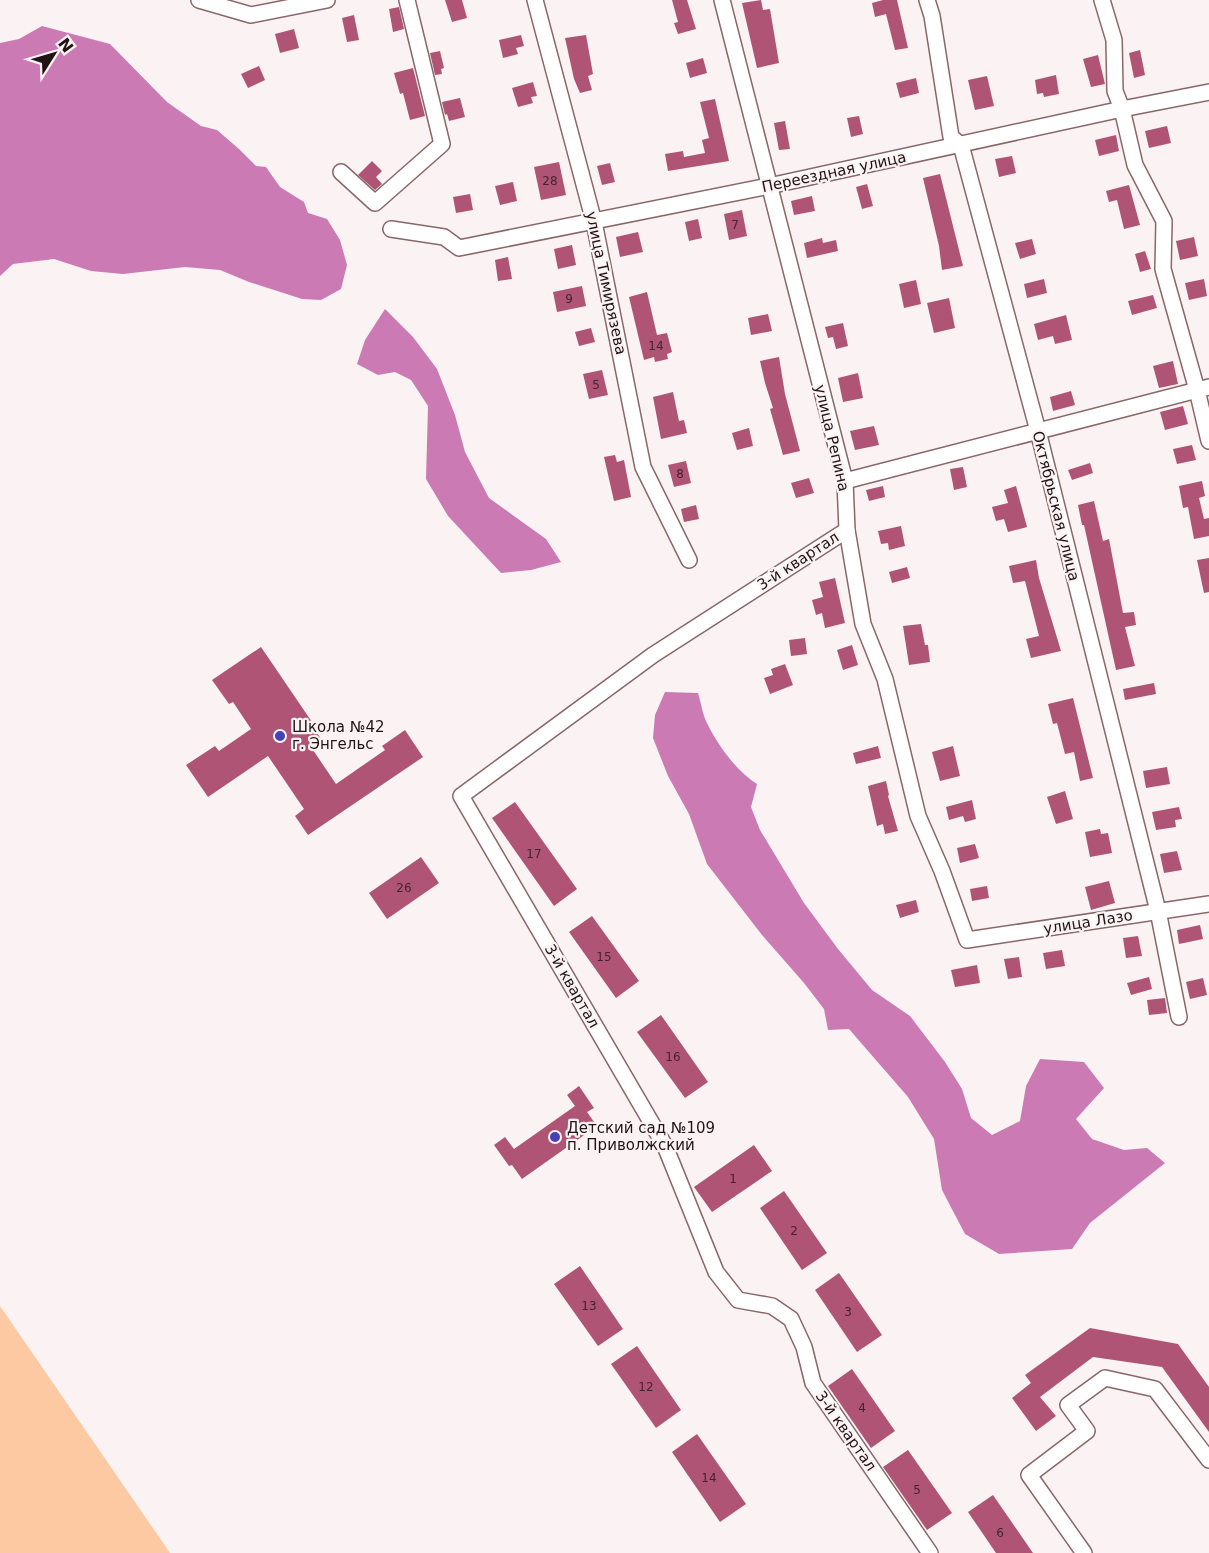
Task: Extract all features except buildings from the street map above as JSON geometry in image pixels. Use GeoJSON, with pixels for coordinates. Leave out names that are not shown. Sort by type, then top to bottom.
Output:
{"type":"FeatureCollection","features":[{"type":"Feature","properties":{"kind":"street"},"geometry":{"type":"LineString","coordinates":[[199,0],[251,15],[286,4],[327,0]]}},
{"type":"Feature","properties":{"kind":"street"},"geometry":{"type":"LineString","coordinates":[[341,172],[375,203],[442,144],[407,0]]}},
{"type":"Feature","properties":{"kind":"street","name":"улица Тимирязева"},"geometry":{"type":"LineString","coordinates":[[535,0],[594,222],[644,467],[689,560]]}},
{"type":"Feature","properties":{"kind":"street","name":"улица Репина"},"geometry":{"type":"LineString","coordinates":[[722,0],[845,481],[847,530],[863,624],[885,679],[918,816],[942,871],[967,940]]}},
{"type":"Feature","properties":{"kind":"street","name":"Октябрьская улица"},"geometry":{"type":"LineString","coordinates":[[927,0],[932,16],[951,137],[961,145],[1038,431],[1158,911],[1179,1017]]}},
{"type":"Feature","properties":{"kind":"street"},"geometry":{"type":"LineString","coordinates":[[1102,0],[1114,40],[1115,91],[1122,109],[1134,165],[1164,221],[1163,269],[1203,388],[1209,441]]}},
{"type":"Feature","properties":{"kind":"street","name":"Переездная улица"},"geometry":{"type":"LineString","coordinates":[[391,230],[444,237],[459,248],[769,186],[1122,109],[1209,93]]}},
{"type":"Feature","properties":{"kind":"street"},"geometry":{"type":"LineString","coordinates":[[845,481],[1203,388]]}},
{"type":"Feature","properties":{"kind":"street","name":"3-й квартал"},"geometry":{"type":"LineString","coordinates":[[847,530],[653,655],[461,796],[665,1146],[716,1272],[738,1300],[772,1306],[791,1319],[804,1347],[813,1383],[930,1553]]}},
{"type":"Feature","properties":{"kind":"street","name":"улица Лазо"},"geometry":{"type":"LineString","coordinates":[[967,940],[1209,904]]}},
{"type":"Feature","properties":{"kind":"street"},"geometry":{"type":"LineString","coordinates":[[1084,1553],[1029,1475],[1087,1431],[1068,1405],[1105,1378],[1155,1389],[1209,1460]]}},
{"type":"Feature","properties":{"kind":"shaded area"},"geometry":{"type":"Polygon","coordinates":[[[42,26],[110,44],[167,102],[201,126],[217,130],[256,166],[266,167],[280,187],[304,202],[308,213],[327,219],[340,240],[347,265],[341,289],[321,300],[302,299],[220,270],[185,267],[123,274],[91,271],[54,259],[13,264],[0,276],[0,43],[19,39],[42,26]]]}},
{"type":"Feature","properties":{"kind":"shaded area"},"geometry":{"type":"Polygon","coordinates":[[[385,309],[413,337],[437,369],[455,415],[465,452],[489,498],[546,539],[561,562],[531,570],[501,573],[448,516],[426,479],[428,406],[411,380],[395,372],[378,375],[357,364],[365,340],[385,309]]]}},
{"type":"Feature","properties":{"kind":"shaded area"},"geometry":{"type":"Polygon","coordinates":[[[665,692],[698,693],[705,718],[716,739],[735,764],[757,784],[751,807],[760,830],[804,903],[872,990],[910,1016],[945,1062],[962,1089],[971,1118],[992,1135],[1020,1121],[1026,1086],[1040,1059],[1084,1062],[1104,1088],[1076,1119],[1092,1139],[1124,1150],[1147,1148],[1165,1163],[1090,1223],[1072,1249],[999,1254],[965,1234],[942,1190],[934,1139],[908,1097],[849,1029],[828,1030],[824,1009],[707,864],[689,814],[668,776],[653,738],[655,715],[665,692]]]}},
{"type":"Feature","properties":{"kind":"shaded area"},"geometry":{"type":"Polygon","coordinates":[[[0,1306],[170,1553],[0,1553],[0,1306]]]}},
{"type":"Feature","properties":{"kind":"place","name":"Школа №42 г. Энгельс"},"geometry":{"type":"Point","coordinates":[280,736]}},
{"type":"Feature","properties":{"kind":"place","name":"Детский сад №109 п. Приволжский"},"geometry":{"type":"Point","coordinates":[555,1137]}}]}
